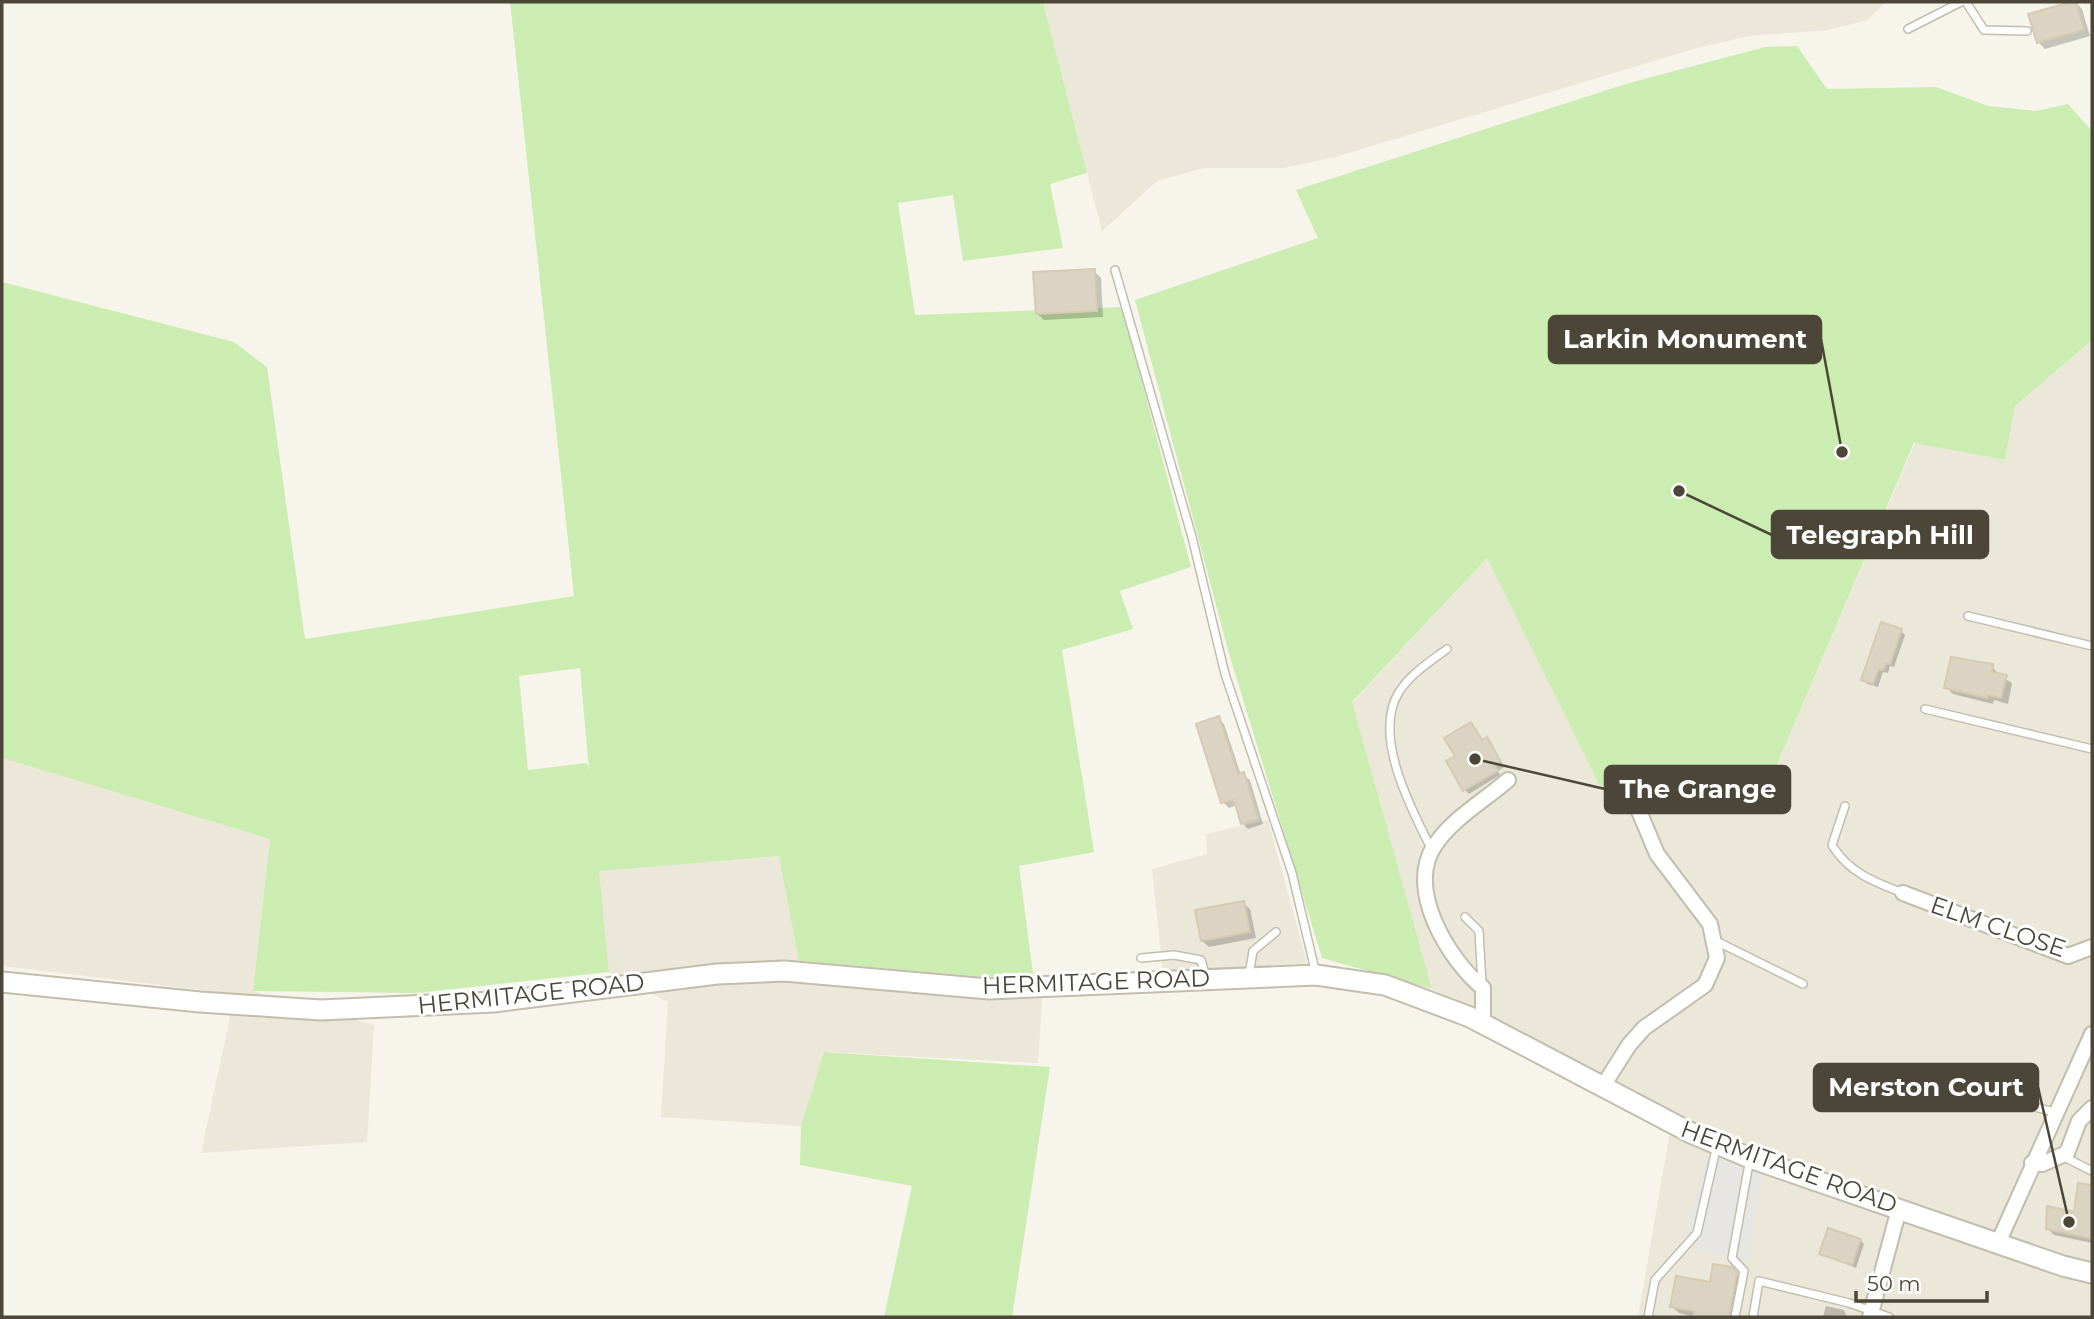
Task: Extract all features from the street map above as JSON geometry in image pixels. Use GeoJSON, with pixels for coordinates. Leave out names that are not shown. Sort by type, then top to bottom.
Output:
{"type":"FeatureCollection","features":[{"type":"Feature","properties":{"kind":"street"},"geometry":{"type":"LineString","coordinates":[[1483,1023],[1483,988],[1458,965],[1428,903],[1427,872],[1432,850],[1449,829],[1508,780]]}},
{"type":"Feature","properties":{"kind":"street"},"geometry":{"type":"LineString","coordinates":[[1602,1086],[1644,1028],[1705,985],[1716,962],[1716,941],[1707,920],[1657,854],[1636,804]]}},
{"type":"Feature","properties":{"kind":"street","name":"ELM CLOSE"},"geometry":{"type":"LineString","coordinates":[[1903,893],[2068,956],[2092,947]]}},
{"type":"Feature","properties":{"kind":"street","name":"HERMITAGE ROAD"},"geometry":{"type":"LineString","coordinates":[[2,982],[200,1002],[321,1010],[494,1002],[717,974],[784,971],[989,989],[1316,975],[1385,985],[1483,1023],[1602,1086],[1750,1158],[2092,1273]]}},
{"type":"Feature","properties":{"kind":"street"},"geometry":{"type":"LineString","coordinates":[[1998,1243],[2054,1112],[2092,1034]]}},
{"type":"Feature","properties":{"kind":"street"},"geometry":{"type":"LineString","coordinates":[[2032,1163],[2042,1164],[2062,1156],[2068,1150],[2080,1121],[2092,1108]]}},
{"type":"Feature","properties":{"kind":"street"},"geometry":{"type":"LineString","coordinates":[[1871,1314],[1899,1209]]}},
{"type":"Feature","properties":{"kind":"lane"},"geometry":{"type":"LineString","coordinates":[[1909,29],[1961,2]]}},
{"type":"Feature","properties":{"kind":"lane"},"geometry":{"type":"LineString","coordinates":[[1966,2],[1984,30],[2027,31]]}},
{"type":"Feature","properties":{"kind":"lane"},"geometry":{"type":"LineString","coordinates":[[1115,270],[1192,537],[1225,674],[1292,873],[1316,975]]}},
{"type":"Feature","properties":{"kind":"lane"},"geometry":{"type":"LineString","coordinates":[[1968,616],[2092,646]]}},
{"type":"Feature","properties":{"kind":"lane"},"geometry":{"type":"LineString","coordinates":[[1432,850],[1410,806],[1391,745],[1389,718],[1399,692],[1423,667],[1447,649]]}},
{"type":"Feature","properties":{"kind":"lane"},"geometry":{"type":"LineString","coordinates":[[1925,709],[2092,749]]}},
{"type":"Feature","properties":{"kind":"lane"},"geometry":{"type":"LineString","coordinates":[[1845,806],[1832,845],[1838,854],[1869,880],[1903,893]]}},
{"type":"Feature","properties":{"kind":"lane"},"geometry":{"type":"LineString","coordinates":[[1465,917],[1479,932],[1483,988]]}},
{"type":"Feature","properties":{"kind":"lane"},"geometry":{"type":"LineString","coordinates":[[1249,976],[1253,951],[1276,932]]}},
{"type":"Feature","properties":{"kind":"lane"},"geometry":{"type":"LineString","coordinates":[[1716,941],[1803,984]]}},
{"type":"Feature","properties":{"kind":"lane"},"geometry":{"type":"LineString","coordinates":[[1141,958],[1174,955],[1201,960],[1206,978]]}},
{"type":"Feature","properties":{"kind":"lane"},"geometry":{"type":"LineString","coordinates":[[1977,1104],[2010,1101],[2054,1112]]}},
{"type":"Feature","properties":{"kind":"lane"},"geometry":{"type":"LineString","coordinates":[[1648,1317],[1655,1280],[1697,1233],[1718,1144]]}},
{"type":"Feature","properties":{"kind":"lane"},"geometry":{"type":"LineString","coordinates":[[2062,1156],[2079,1167],[2092,1171]]}},
{"type":"Feature","properties":{"kind":"lane"},"geometry":{"type":"LineString","coordinates":[[1735,1317],[1744,1271],[1732,1258],[1750,1158]]}},
{"type":"Feature","properties":{"kind":"lane"},"geometry":{"type":"LineString","coordinates":[[1753,1317],[1759,1281],[1889,1317]]}},
{"type":"Feature","properties":{"kind":"shaded area"},"geometry":{"type":"Polygon","coordinates":[[[1043,2],[1885,2],[1868,20],[1827,30],[1750,36],[1697,48],[1335,157],[1284,168],[1204,168],[1157,181],[1102,231],[1043,2]]]}},
{"type":"Feature","properties":{"kind":"shaded area"},"geometry":{"type":"Polygon","coordinates":[[[2092,340],[2092,1317],[1638,1317],[1673,1114],[1432,989],[1352,703],[1487,558],[1600,785],[1686,769],[1764,795],[1915,443],[2005,460],[2015,406],[2092,340]]]}},
{"type":"Feature","properties":{"kind":"shaded area"},"geometry":{"type":"Polygon","coordinates":[[[2,758],[270,839],[253,991],[374,1025],[367,1142],[201,1153],[235,994],[2,966],[2,758]]]}},
{"type":"Feature","properties":{"kind":"shaded area"},"geometry":{"type":"Polygon","coordinates":[[[1268,820],[1307,963],[1163,974],[1152,869],[1207,854],[1206,834],[1268,820]]]}},
{"type":"Feature","properties":{"kind":"shaded area"},"geometry":{"type":"Polygon","coordinates":[[[780,856],[803,980],[1042,999],[1038,1063],[825,1052],[801,1126],[661,1117],[668,1002],[609,972],[598,870],[780,856]]]}},
{"type":"Feature","properties":{"kind":"shaded area"},"geometry":{"type":"Polygon","coordinates":[[[1708,1149],[1763,1170],[1749,1262],[1699,1251],[1685,1239],[1708,1149]]]}},
{"type":"Feature","properties":{"kind":"green space"},"geometry":{"type":"Polygon","coordinates":[[[510,2],[1043,2],[1087,173],[1050,184],[1063,248],[963,261],[953,195],[898,203],[915,315],[1122,307],[1191,567],[1120,591],[1133,629],[1062,650],[1094,852],[1019,866],[1034,981],[799,961],[779,856],[599,871],[609,972],[416,993],[253,991],[270,839],[2,758],[2,282],[234,342],[267,367],[305,639],[574,596],[510,2]],[[580,668],[519,676],[528,770],[587,763],[589,771],[580,668]]]}},
{"type":"Feature","properties":{"kind":"green space"},"geometry":{"type":"Polygon","coordinates":[[[1797,46],[1827,89],[1936,87],[1988,106],[2036,111],[2068,104],[2092,131],[2092,340],[2015,406],[2005,460],[1914,443],[1764,795],[1686,769],[1600,786],[1487,558],[1352,702],[1432,989],[1322,958],[1228,650],[1135,300],[1318,238],[1296,190],[1629,83],[1765,47],[1797,46]]]}},
{"type":"Feature","properties":{"kind":"green space"},"geometry":{"type":"Polygon","coordinates":[[[824,1052],[1050,1067],[1012,1317],[884,1317],[912,1186],[800,1165],[801,1126],[824,1052]]]}},
{"type":"Feature","properties":{"kind":"building"},"geometry":{"type":"Polygon","coordinates":[[[2076,2],[2084,30],[2037,43],[2028,14],[2076,2]]]}},
{"type":"Feature","properties":{"kind":"building"},"geometry":{"type":"Polygon","coordinates":[[[1095,269],[1097,311],[1036,314],[1033,272],[1095,269]]]}},
{"type":"Feature","properties":{"kind":"building"},"geometry":{"type":"Polygon","coordinates":[[[1881,622],[1902,629],[1890,664],[1886,663],[1883,670],[1879,669],[1873,684],[1861,680],[1881,622]]]}},
{"type":"Feature","properties":{"kind":"building"},"geometry":{"type":"Polygon","coordinates":[[[1951,657],[1993,664],[1992,672],[2007,675],[2001,698],[1987,695],[1987,698],[1944,688],[1951,657]]]}},
{"type":"Feature","properties":{"kind":"building"},"geometry":{"type":"Polygon","coordinates":[[[1219,716],[1238,774],[1244,772],[1258,819],[1241,824],[1234,800],[1221,803],[1196,724],[1219,716]]]}},
{"type":"Feature","properties":{"kind":"building"},"geometry":{"type":"Polygon","coordinates":[[[1471,722],[1482,740],[1487,737],[1501,762],[1495,766],[1498,771],[1463,791],[1446,761],[1455,756],[1444,738],[1471,722]]]}},
{"type":"Feature","properties":{"kind":"building"},"geometry":{"type":"Polygon","coordinates":[[[1244,901],[1250,932],[1201,941],[1195,910],[1244,901]]]}},
{"type":"Feature","properties":{"kind":"building"},"geometry":{"type":"Polygon","coordinates":[[[2078,1183],[2092,1185],[2092,1239],[2046,1229],[2047,1206],[2074,1212],[2078,1183]]]}},
{"type":"Feature","properties":{"kind":"building"},"geometry":{"type":"Polygon","coordinates":[[[1828,1228],[1861,1239],[1852,1265],[1819,1254],[1828,1228]]]}},
{"type":"Feature","properties":{"kind":"building"},"geometry":{"type":"Polygon","coordinates":[[[1713,1264],[1732,1267],[1737,1273],[1729,1317],[1693,1317],[1694,1311],[1670,1307],[1676,1276],[1710,1282],[1713,1264]]]}},
{"type":"Feature","properties":{"kind":"place","name":"Larkin Monument"},"geometry":{"type":"Point","coordinates":[1842,452]}},
{"type":"Feature","properties":{"kind":"place","name":"Telegraph Hill"},"geometry":{"type":"Point","coordinates":[1679,491]}},
{"type":"Feature","properties":{"kind":"place","name":"The Grange"},"geometry":{"type":"Point","coordinates":[1475,759]}},
{"type":"Feature","properties":{"kind":"place","name":"Merston Court"},"geometry":{"type":"Point","coordinates":[2069,1222]}}]}
